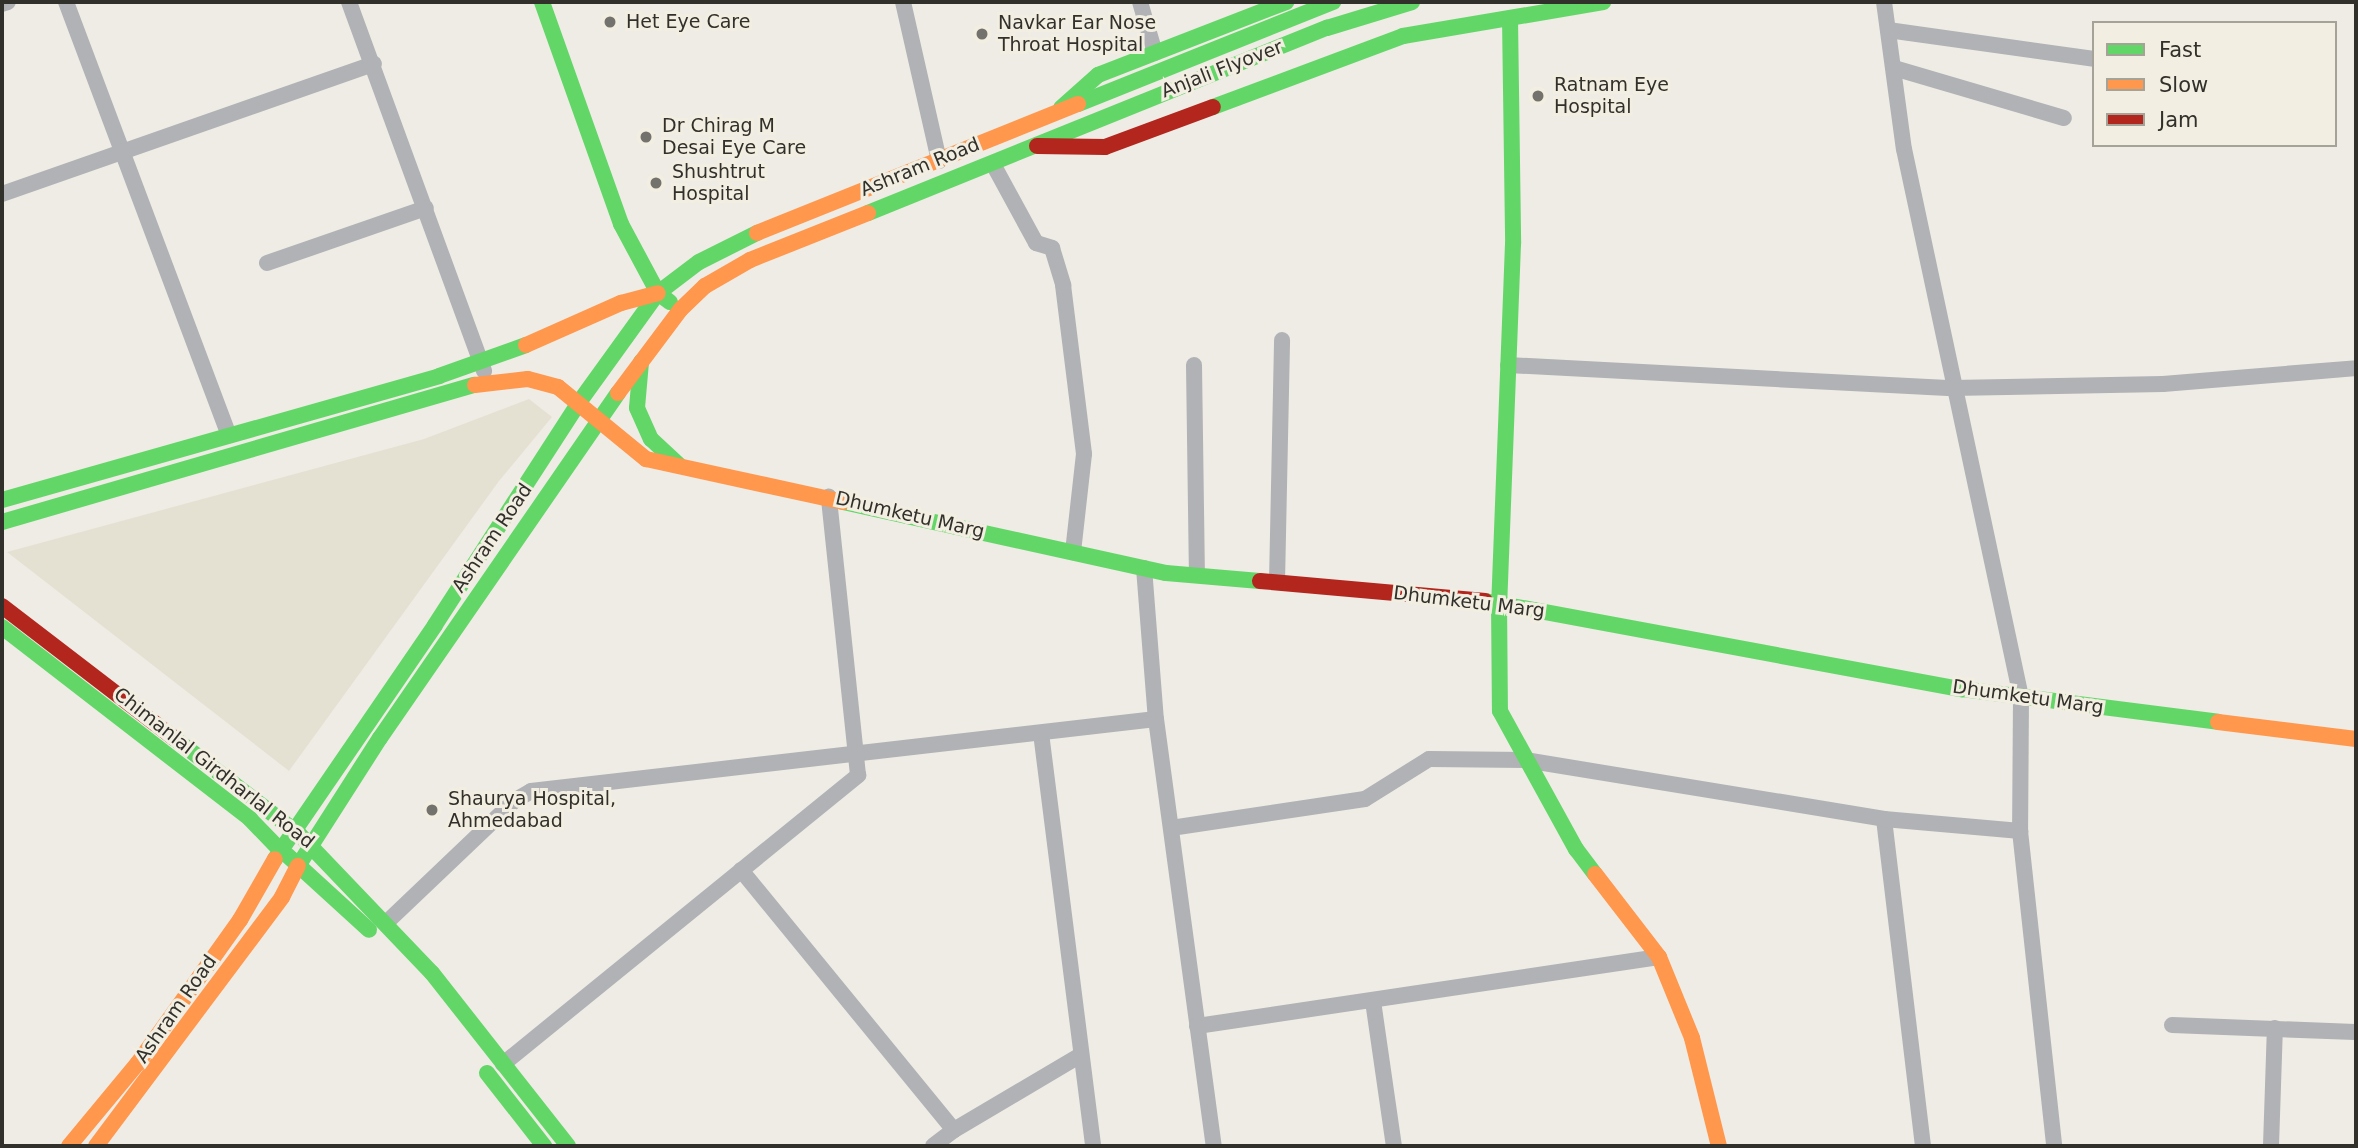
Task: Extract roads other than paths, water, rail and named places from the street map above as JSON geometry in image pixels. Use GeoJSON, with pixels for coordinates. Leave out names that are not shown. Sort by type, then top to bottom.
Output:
{"type":"FeatureCollection","features":[{"type":"Feature","properties":{"kind":"main road"},"geometry":{"type":"LineString","coordinates":[[542,2],[621,224],[658,293],[680,310]]}},
{"type":"Feature","properties":{"kind":"main road"},"geometry":{"type":"LineString","coordinates":[[1061,108],[1098,75],[1286,2]]}},
{"type":"Feature","properties":{"kind":"main road","name":"Anjali Flyover"},"geometry":{"type":"LineString","coordinates":[[1061,108],[1333,2]]}},
{"type":"Feature","properties":{"kind":"main road","name":"Anjali Flyover"},"geometry":{"type":"LineString","coordinates":[[1037,146],[1094,118],[1327,28],[1412,2]]}},
{"type":"Feature","properties":{"kind":"main road"},"geometry":{"type":"LineString","coordinates":[[1037,146],[1105,147],[1403,36],[1603,2]]}},
{"type":"Feature","properties":{"kind":"main road"},"geometry":{"type":"LineString","coordinates":[[1510,18],[1513,244],[1499,602],[1500,710],[1576,849],[1659,957],[1692,1038],[1720,1146]]}},
{"type":"Feature","properties":{"kind":"main road","name":"Ashram Road"},"geometry":{"type":"LineString","coordinates":[[69,1146],[138,1063],[240,920],[292,829],[435,625],[580,401],[658,293],[699,262],[741,239],[939,161],[1061,108]]}},
{"type":"Feature","properties":{"kind":"main road","name":"Ashram Road"},"geometry":{"type":"LineString","coordinates":[[96,1146],[204,1007],[302,864],[310,842],[598,421],[680,310],[705,286],[750,260],[1037,146]]}},
{"type":"Feature","properties":{"kind":"main road"},"geometry":{"type":"LineString","coordinates":[[2,500],[481,362],[621,303],[658,293]]}},
{"type":"Feature","properties":{"kind":"main road"},"geometry":{"type":"LineString","coordinates":[[641,362],[637,408],[651,439],[679,465]]}},
{"type":"Feature","properties":{"kind":"main road","name":"Dhumketu Marg"},"geometry":{"type":"LineString","coordinates":[[2,522],[487,382],[528,379],[558,387],[580,401],[598,421],[646,459],[1144,568],[1499,602],[2021,697],[2356,739]]}},
{"type":"Feature","properties":{"kind":"main road","name":"Chimanlal Girdharlal Road"},"geometry":{"type":"LineString","coordinates":[[2,606],[310,842],[387,922],[568,1146]]}},
{"type":"Feature","properties":{"kind":"main road","name":"Chimanlal Girdharlal Road"},"geometry":{"type":"LineString","coordinates":[[2,627],[250,819],[280,850],[302,864],[419,984],[544,1146]]}},
{"type":"Feature","properties":{"kind":"street"},"geometry":{"type":"LineString","coordinates":[[2,4],[8,2]]}},
{"type":"Feature","properties":{"kind":"street"},"geometry":{"type":"LineString","coordinates":[[66,2],[228,434]]}},
{"type":"Feature","properties":{"kind":"street"},"geometry":{"type":"LineString","coordinates":[[349,2],[374,64],[487,382]]}},
{"type":"Feature","properties":{"kind":"street"},"geometry":{"type":"LineString","coordinates":[[903,2],[939,161]]}},
{"type":"Feature","properties":{"kind":"street"},"geometry":{"type":"LineString","coordinates":[[1140,2],[1155,54]]}},
{"type":"Feature","properties":{"kind":"street"},"geometry":{"type":"LineString","coordinates":[[1884,2],[1904,149],[1952,388],[2021,697],[2020,831],[2054,1146]]}},
{"type":"Feature","properties":{"kind":"street"},"geometry":{"type":"LineString","coordinates":[[1888,30],[2092,59]]}},
{"type":"Feature","properties":{"kind":"street"},"geometry":{"type":"LineString","coordinates":[[2,194],[374,64]]}},
{"type":"Feature","properties":{"kind":"street"},"geometry":{"type":"LineString","coordinates":[[1894,68],[2064,118]]}},
{"type":"Feature","properties":{"kind":"street"},"geometry":{"type":"LineString","coordinates":[[993,164],[1036,243],[1052,248],[1063,285],[1084,454],[1073,552]]}},
{"type":"Feature","properties":{"kind":"street"},"geometry":{"type":"LineString","coordinates":[[267,263],[426,208]]}},
{"type":"Feature","properties":{"kind":"street"},"geometry":{"type":"LineString","coordinates":[[1277,582],[1282,340]]}},
{"type":"Feature","properties":{"kind":"street"},"geometry":{"type":"LineString","coordinates":[[1194,365],[1197,575]]}},
{"type":"Feature","properties":{"kind":"street"},"geometry":{"type":"LineString","coordinates":[[1508,365],[1952,388],[2163,384],[2356,368]]}},
{"type":"Feature","properties":{"kind":"street"},"geometry":{"type":"LineString","coordinates":[[503,1064],[858,775],[829,497]]}},
{"type":"Feature","properties":{"kind":"street"},"geometry":{"type":"LineString","coordinates":[[1144,568],[1156,719],[1214,1146]]}},
{"type":"Feature","properties":{"kind":"street"},"geometry":{"type":"LineString","coordinates":[[387,922],[514,801],[531,791],[614,778],[856,754],[1156,719]]}},
{"type":"Feature","properties":{"kind":"street"},"geometry":{"type":"LineString","coordinates":[[1041,733],[1093,1146]]}},
{"type":"Feature","properties":{"kind":"street"},"geometry":{"type":"LineString","coordinates":[[1171,828],[1365,799],[1429,759],[1525,760],[1884,819],[2020,831]]}},
{"type":"Feature","properties":{"kind":"street"},"geometry":{"type":"LineString","coordinates":[[1884,819],[1923,1146]]}},
{"type":"Feature","properties":{"kind":"street"},"geometry":{"type":"LineString","coordinates":[[741,870],[954,1130]]}},
{"type":"Feature","properties":{"kind":"street"},"geometry":{"type":"LineString","coordinates":[[1197,1026],[1659,957]]}},
{"type":"Feature","properties":{"kind":"street"},"geometry":{"type":"LineString","coordinates":[[1373,1001],[1394,1146]]}},
{"type":"Feature","properties":{"kind":"street"},"geometry":{"type":"LineString","coordinates":[[2172,1025],[2355,1032]]}},
{"type":"Feature","properties":{"kind":"street"},"geometry":{"type":"LineString","coordinates":[[2271,1146],[2275,1028]]}},
{"type":"Feature","properties":{"kind":"street"},"geometry":{"type":"LineString","coordinates":[[933,1146],[954,1130],[1081,1055]]}},
{"type":"Feature","properties":{"kind":"place","name":"Het Eye Care"},"geometry":{"type":"Point","coordinates":[610,22]}},
{"type":"Feature","properties":{"kind":"place","name":"Navkar Ear Nose Throat Hospital"},"geometry":{"type":"Point","coordinates":[982,34]}},
{"type":"Feature","properties":{"kind":"place","name":"Ratnam Eye Hospital"},"geometry":{"type":"Point","coordinates":[1538,96]}},
{"type":"Feature","properties":{"kind":"place","name":"Dr Chirag M Desai Eye Care"},"geometry":{"type":"Point","coordinates":[646,137]}},
{"type":"Feature","properties":{"kind":"place","name":"Shushtrut Hospital"},"geometry":{"type":"Point","coordinates":[656,183]}},
{"type":"Feature","properties":{"kind":"place","name":"Shaurya Hospital, Ahmedabad"},"geometry":{"type":"Point","coordinates":[432,810]}}]}
